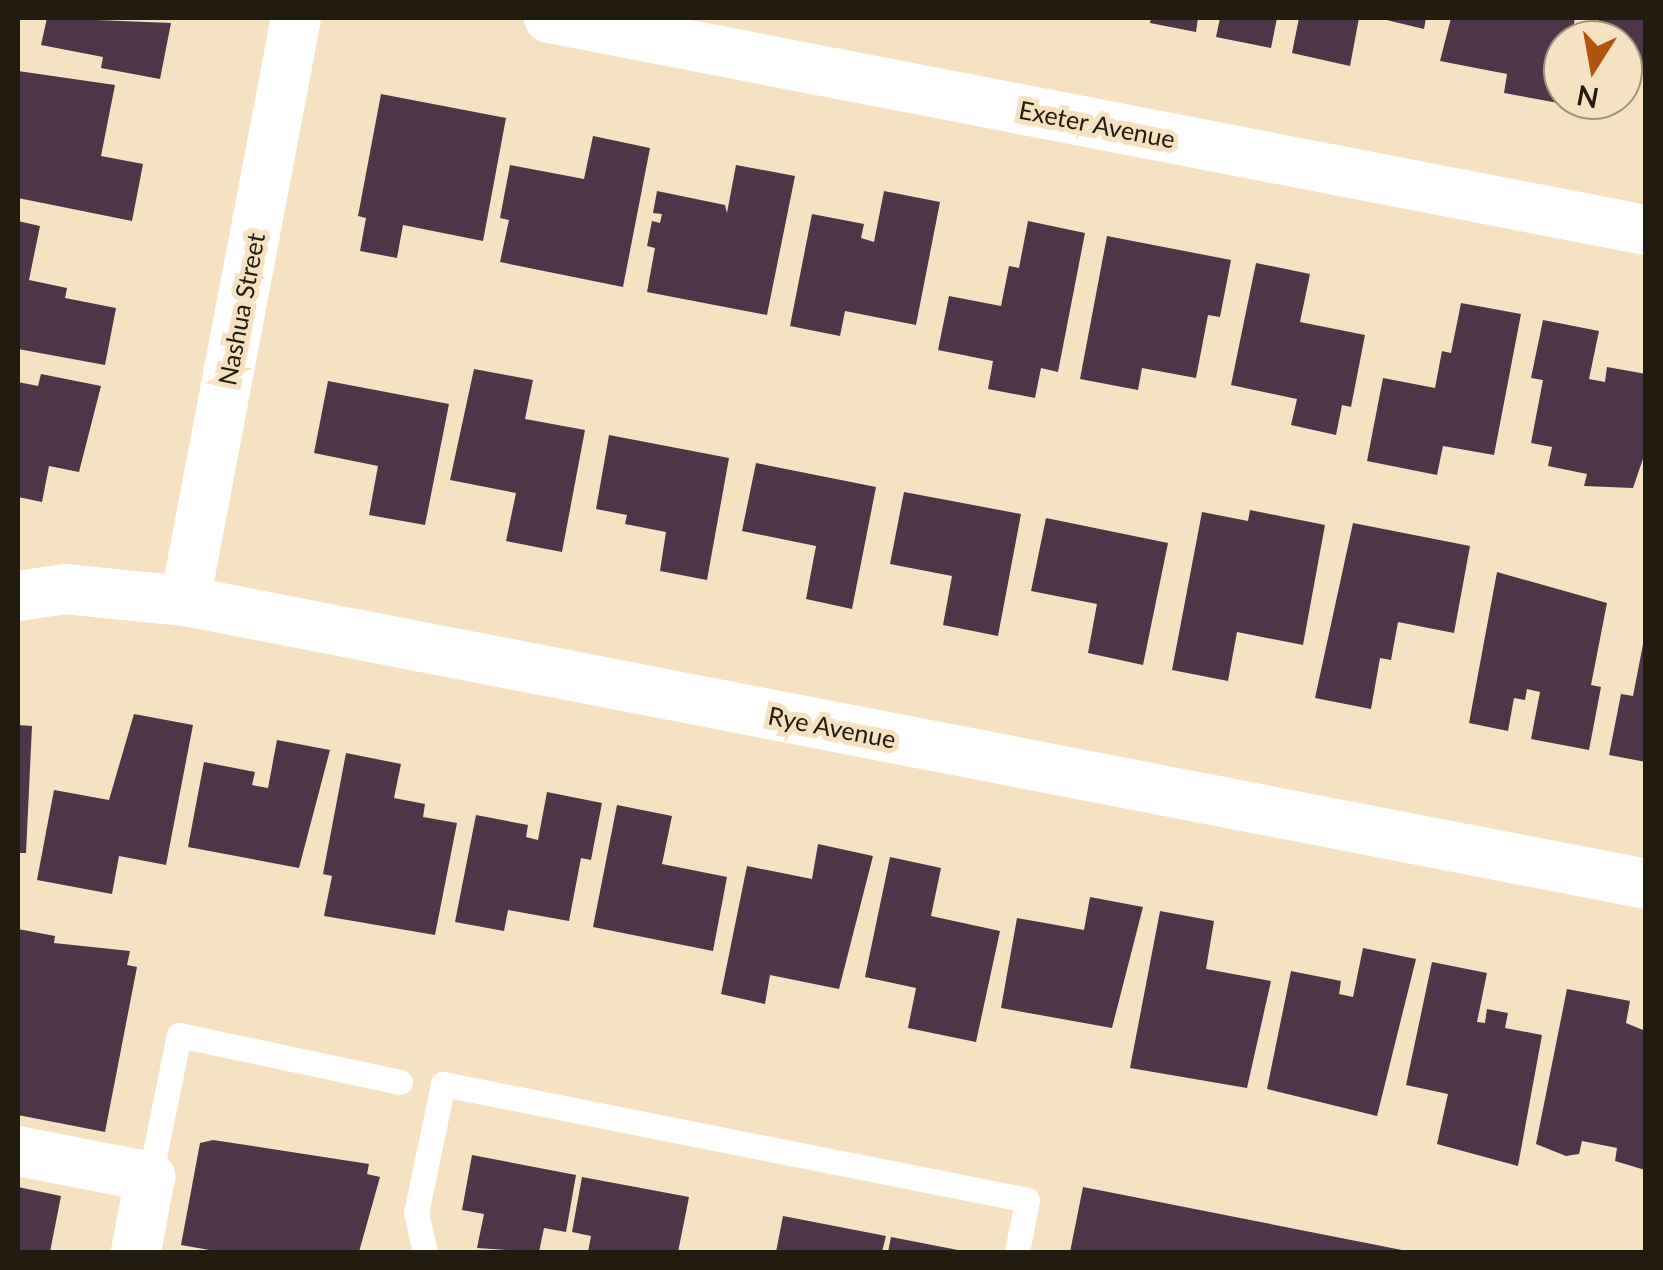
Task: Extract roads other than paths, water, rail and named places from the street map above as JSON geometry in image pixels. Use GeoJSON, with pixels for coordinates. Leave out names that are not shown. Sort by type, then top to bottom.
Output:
{"type":"FeatureCollection","features":[{"type":"Feature","properties":{"kind":"street","name":"Nashua Street"},"geometry":{"type":"LineString","coordinates":[[185,601],[296,18]]}},
{"type":"Feature","properties":{"kind":"street","name":"Exeter Avenue"},"geometry":{"type":"LineString","coordinates":[[549,18],[1646,230]]}},
{"type":"Feature","properties":{"kind":"street","name":"Rye Avenue"},"geometry":{"type":"LineString","coordinates":[[18,596],[65,589],[185,601],[1646,884]]}},
{"type":"Feature","properties":{"kind":"street"},"geometry":{"type":"LineString","coordinates":[[18,1151],[150,1177],[136,1252]]}},
{"type":"Feature","properties":{"kind":"lane"},"geometry":{"type":"LineString","coordinates":[[150,1177],[180,1035],[400,1082]]}},
{"type":"Feature","properties":{"kind":"lane"},"geometry":{"type":"LineString","coordinates":[[425,1252],[416,1213],[444,1084],[1027,1200],[1017,1252]]}}]}
